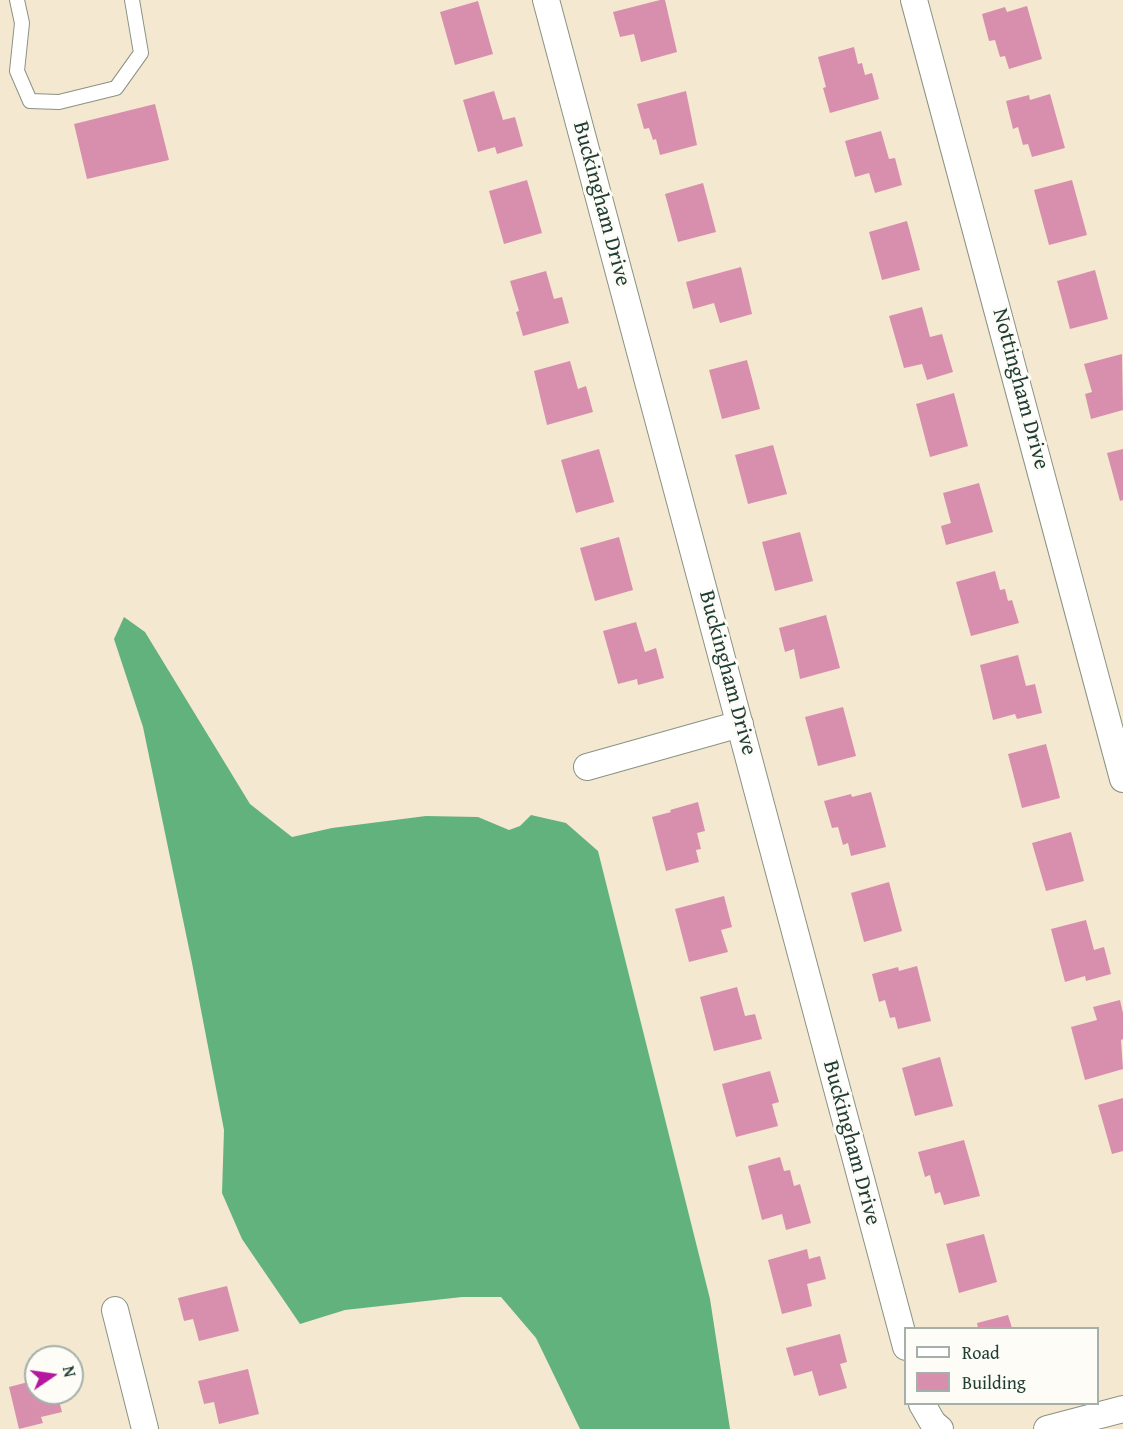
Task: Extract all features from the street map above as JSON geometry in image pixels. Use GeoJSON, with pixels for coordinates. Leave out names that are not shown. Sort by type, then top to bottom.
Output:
{"type":"FeatureCollection","features":[{"type":"Feature","properties":{"kind":"street","name":"Buckingham Drive"},"geometry":{"type":"LineString","coordinates":[[546,0],[904,1339]]}},
{"type":"Feature","properties":{"kind":"street","name":"Nottingham Drive"},"geometry":{"type":"LineString","coordinates":[[914,0],[1123,779]]}},
{"type":"Feature","properties":{"kind":"street"},"geometry":{"type":"LineString","coordinates":[[587,767],[740,724]]}},
{"type":"Feature","properties":{"kind":"street"},"geometry":{"type":"LineString","coordinates":[[115,1310],[145,1429]]}},
{"type":"Feature","properties":{"kind":"street"},"geometry":{"type":"LineString","coordinates":[[923,1405],[933,1423],[940,1429]]}},
{"type":"Feature","properties":{"kind":"street"},"geometry":{"type":"LineString","coordinates":[[1047,1429],[1123,1409]]}},
{"type":"Feature","properties":{"kind":"lane"},"geometry":{"type":"LineString","coordinates":[[17,0],[22,23],[17,71],[30,101],[59,102],[116,88],[141,53],[132,0]]}},
{"type":"Feature","properties":{"kind":"green space"},"geometry":{"type":"Polygon","coordinates":[[[124,617],[145,632],[250,804],[292,837],[332,828],[426,816],[478,817],[509,830],[520,826],[531,815],[566,823],[598,851],[710,1299],[730,1429],[580,1429],[536,1338],[501,1297],[462,1297],[345,1310],[300,1324],[242,1239],[222,1193],[224,1130],[192,963],[143,727],[114,639],[124,617]]]}},
{"type":"Feature","properties":{"kind":"building"},"geometry":{"type":"Polygon","coordinates":[[[665,0],[677,52],[641,62],[634,34],[620,37],[613,12],[665,0]]]}},
{"type":"Feature","properties":{"kind":"building"},"geometry":{"type":"Polygon","coordinates":[[[478,1],[493,54],[455,65],[440,12],[478,1]]]}},
{"type":"Feature","properties":{"kind":"building"},"geometry":{"type":"Polygon","coordinates":[[[1027,6],[1042,59],[1009,69],[1005,56],[1000,57],[995,40],[989,41],[982,14],[1005,7],[1007,12],[1027,6]]]}},
{"type":"Feature","properties":{"kind":"building"},"geometry":{"type":"Polygon","coordinates":[[[854,47],[858,64],[862,63],[865,75],[872,73],[879,99],[830,113],[818,57],[854,47]]]}},
{"type":"Feature","properties":{"kind":"building"},"geometry":{"type":"Polygon","coordinates":[[[494,91],[503,120],[515,117],[523,146],[497,154],[495,147],[478,152],[463,100],[494,91]]]}},
{"type":"Feature","properties":{"kind":"building"},"geometry":{"type":"Polygon","coordinates":[[[686,91],[697,145],[660,155],[656,139],[653,140],[649,128],[644,129],[637,104],[686,91]]]}},
{"type":"Feature","properties":{"kind":"building"},"geometry":{"type":"Polygon","coordinates":[[[1050,94],[1065,148],[1032,157],[1028,144],[1023,145],[1018,127],[1013,129],[1006,101],[1029,95],[1030,100],[1050,94]]]}},
{"type":"Feature","properties":{"kind":"building"},"geometry":{"type":"Polygon","coordinates":[[[155,104],[169,160],[87,179],[74,124],[155,104]]]}},
{"type":"Feature","properties":{"kind":"building"},"geometry":{"type":"Polygon","coordinates":[[[881,131],[889,159],[895,158],[902,185],[875,193],[869,173],[855,177],[845,141],[881,131]]]}},
{"type":"Feature","properties":{"kind":"building"},"geometry":{"type":"Polygon","coordinates":[[[527,180],[542,233],[504,244],[489,191],[527,180]]]}},
{"type":"Feature","properties":{"kind":"building"},"geometry":{"type":"Polygon","coordinates":[[[1072,180],[1087,235],[1049,245],[1034,190],[1072,180]]]}},
{"type":"Feature","properties":{"kind":"building"},"geometry":{"type":"Polygon","coordinates":[[[703,183],[716,232],[678,242],[665,194],[703,183]]]}},
{"type":"Feature","properties":{"kind":"building"},"geometry":{"type":"Polygon","coordinates":[[[907,221],[920,270],[882,280],[869,232],[907,221]]]}},
{"type":"Feature","properties":{"kind":"building"},"geometry":{"type":"Polygon","coordinates":[[[741,267],[752,314],[720,323],[714,303],[693,309],[686,282],[741,267]]]}},
{"type":"Feature","properties":{"kind":"building"},"geometry":{"type":"Polygon","coordinates":[[[1095,270],[1108,319],[1070,329],[1057,281],[1095,270]]]}},
{"type":"Feature","properties":{"kind":"building"},"geometry":{"type":"Polygon","coordinates":[[[546,271],[554,299],[562,297],[569,323],[523,336],[516,312],[519,311],[510,281],[546,271]]]}},
{"type":"Feature","properties":{"kind":"building"},"geometry":{"type":"Polygon","coordinates":[[[922,307],[930,337],[942,334],[953,372],[927,380],[922,364],[904,368],[889,316],[922,307]]]}},
{"type":"Feature","properties":{"kind":"building"},"geometry":{"type":"Polygon","coordinates":[[[1122,354],[1123,410],[1091,419],[1085,394],[1092,392],[1084,364],[1122,354]]]}},
{"type":"Feature","properties":{"kind":"building"},"geometry":{"type":"Polygon","coordinates":[[[747,360],[760,409],[722,419],[709,370],[747,360]]]}},
{"type":"Feature","properties":{"kind":"building"},"geometry":{"type":"Polygon","coordinates":[[[570,361],[578,389],[586,386],[593,412],[547,425],[534,371],[570,361]]]}},
{"type":"Feature","properties":{"kind":"building"},"geometry":{"type":"Polygon","coordinates":[[[954,393],[968,446],[930,457],[916,404],[954,393]]]}},
{"type":"Feature","properties":{"kind":"building"},"geometry":{"type":"Polygon","coordinates":[[[773,445],[787,494],[748,504],[735,455],[773,445]]]}},
{"type":"Feature","properties":{"kind":"building"},"geometry":{"type":"Polygon","coordinates":[[[599,449],[614,502],[576,513],[561,460],[599,449]]]}},
{"type":"Feature","properties":{"kind":"building"},"geometry":{"type":"Polygon","coordinates":[[[1123,449],[1123,500],[1120,501],[1107,453],[1123,449]]]}},
{"type":"Feature","properties":{"kind":"building"},"geometry":{"type":"Polygon","coordinates":[[[979,483],[993,532],[946,545],[941,526],[951,523],[943,493],[979,483]]]}},
{"type":"Feature","properties":{"kind":"building"},"geometry":{"type":"Polygon","coordinates":[[[800,532],[813,581],[775,591],[762,542],[800,532]]]}},
{"type":"Feature","properties":{"kind":"building"},"geometry":{"type":"Polygon","coordinates":[[[619,537],[633,590],[595,601],[580,548],[619,537]]]}},
{"type":"Feature","properties":{"kind":"building"},"geometry":{"type":"Polygon","coordinates":[[[995,571],[1000,590],[1005,589],[1008,601],[1012,600],[1019,623],[971,636],[956,582],[995,571]]]}},
{"type":"Feature","properties":{"kind":"building"},"geometry":{"type":"Polygon","coordinates":[[[826,615],[840,668],[800,679],[794,649],[785,652],[779,628],[826,615]]]}},
{"type":"Feature","properties":{"kind":"building"},"geometry":{"type":"Polygon","coordinates":[[[636,622],[645,652],[656,648],[664,678],[638,685],[637,679],[618,684],[603,631],[636,622]]]}},
{"type":"Feature","properties":{"kind":"building"},"geometry":{"type":"Polygon","coordinates":[[[1018,655],[1026,686],[1035,684],[1042,713],[1017,719],[1015,714],[993,720],[980,665],[1018,655]]]}},
{"type":"Feature","properties":{"kind":"building"},"geometry":{"type":"Polygon","coordinates":[[[843,707],[856,756],[818,766],[805,717],[843,707]]]}},
{"type":"Feature","properties":{"kind":"building"},"geometry":{"type":"Polygon","coordinates":[[[1046,744],[1060,798],[1022,808],[1008,754],[1046,744]]]}},
{"type":"Feature","properties":{"kind":"building"},"geometry":{"type":"Polygon","coordinates":[[[871,792],[886,847],[851,856],[848,843],[843,845],[838,827],[832,828],[824,801],[871,792]]]}},
{"type":"Feature","properties":{"kind":"building"},"geometry":{"type":"Polygon","coordinates":[[[698,802],[705,831],[697,833],[701,849],[696,850],[699,862],[666,871],[652,817],[698,802]]]}},
{"type":"Feature","properties":{"kind":"building"},"geometry":{"type":"Polygon","coordinates":[[[1071,832],[1084,881],[1046,891],[1032,843],[1071,832]]]}},
{"type":"Feature","properties":{"kind":"building"},"geometry":{"type":"Polygon","coordinates":[[[889,882],[902,931],[864,942],[851,893],[889,882]]]}},
{"type":"Feature","properties":{"kind":"building"},"geometry":{"type":"Polygon","coordinates":[[[724,896],[732,927],[721,930],[728,952],[689,962],[675,909],[724,896]]]}},
{"type":"Feature","properties":{"kind":"building"},"geometry":{"type":"Polygon","coordinates":[[[1086,920],[1094,950],[1104,947],[1111,974],[1086,981],[1085,976],[1065,982],[1051,929],[1086,920]]]}},
{"type":"Feature","properties":{"kind":"building"},"geometry":{"type":"Polygon","coordinates":[[[917,966],[931,1021],[898,1029],[895,1017],[890,1018],[885,1000],[879,1002],[872,974],[898,967],[899,971],[917,966]]]}},
{"type":"Feature","properties":{"kind":"building"},"geometry":{"type":"Polygon","coordinates":[[[737,987],[745,1016],[755,1014],[762,1039],[714,1051],[700,997],[737,987]]]}},
{"type":"Feature","properties":{"kind":"building"},"geometry":{"type":"Polygon","coordinates":[[[1120,1000],[1123,1013],[1123,1039],[1121,1040],[1123,1069],[1085,1080],[1071,1027],[1097,1020],[1093,1007],[1120,1000]]]}},
{"type":"Feature","properties":{"kind":"building"},"geometry":{"type":"Polygon","coordinates":[[[940,1057],[953,1106],[915,1116],[902,1068],[940,1057]]]}},
{"type":"Feature","properties":{"kind":"building"},"geometry":{"type":"Polygon","coordinates":[[[770,1071],[779,1102],[772,1104],[778,1126],[736,1137],[722,1084],[770,1071]]]}},
{"type":"Feature","properties":{"kind":"building"},"geometry":{"type":"Polygon","coordinates":[[[1123,1098],[1123,1151],[1112,1154],[1098,1105],[1123,1098]]]}},
{"type":"Feature","properties":{"kind":"building"},"geometry":{"type":"Polygon","coordinates":[[[964,1140],[980,1196],[944,1205],[940,1192],[935,1194],[930,1175],[925,1177],[918,1152],[964,1140]]]}},
{"type":"Feature","properties":{"kind":"building"},"geometry":{"type":"Polygon","coordinates":[[[780,1157],[784,1171],[790,1170],[794,1186],[800,1184],[811,1223],[786,1230],[782,1214],[762,1220],[748,1166],[780,1157]]]}},
{"type":"Feature","properties":{"kind":"building"},"geometry":{"type":"Polygon","coordinates":[[[984,1234],[997,1282],[959,1293],[946,1244],[984,1234]]]}},
{"type":"Feature","properties":{"kind":"building"},"geometry":{"type":"Polygon","coordinates":[[[807,1249],[809,1259],[820,1256],[826,1279],[807,1284],[812,1306],[782,1314],[768,1260],[807,1249]]]}},
{"type":"Feature","properties":{"kind":"building"},"geometry":{"type":"Polygon","coordinates":[[[227,1286],[239,1331],[199,1341],[193,1319],[184,1321],[178,1298],[227,1286]]]}},
{"type":"Feature","properties":{"kind":"building"},"geometry":{"type":"Polygon","coordinates":[[[1008,1315],[1012,1327],[978,1327],[977,1323],[1008,1315]]]}},
{"type":"Feature","properties":{"kind":"building"},"geometry":{"type":"Polygon","coordinates":[[[840,1334],[847,1362],[840,1364],[847,1388],[819,1396],[812,1371],[794,1376],[786,1348],[840,1334]]]}},
{"type":"Feature","properties":{"kind":"building"},"geometry":{"type":"Polygon","coordinates":[[[248,1369],[259,1414],[219,1424],[214,1402],[204,1404],[198,1381],[248,1369]]]}},
{"type":"Feature","properties":{"kind":"building"},"geometry":{"type":"Polygon","coordinates":[[[24,1383],[24,1405],[60,1405],[62,1412],[41,1417],[43,1423],[19,1429],[9,1387],[24,1383]]]}}]}
